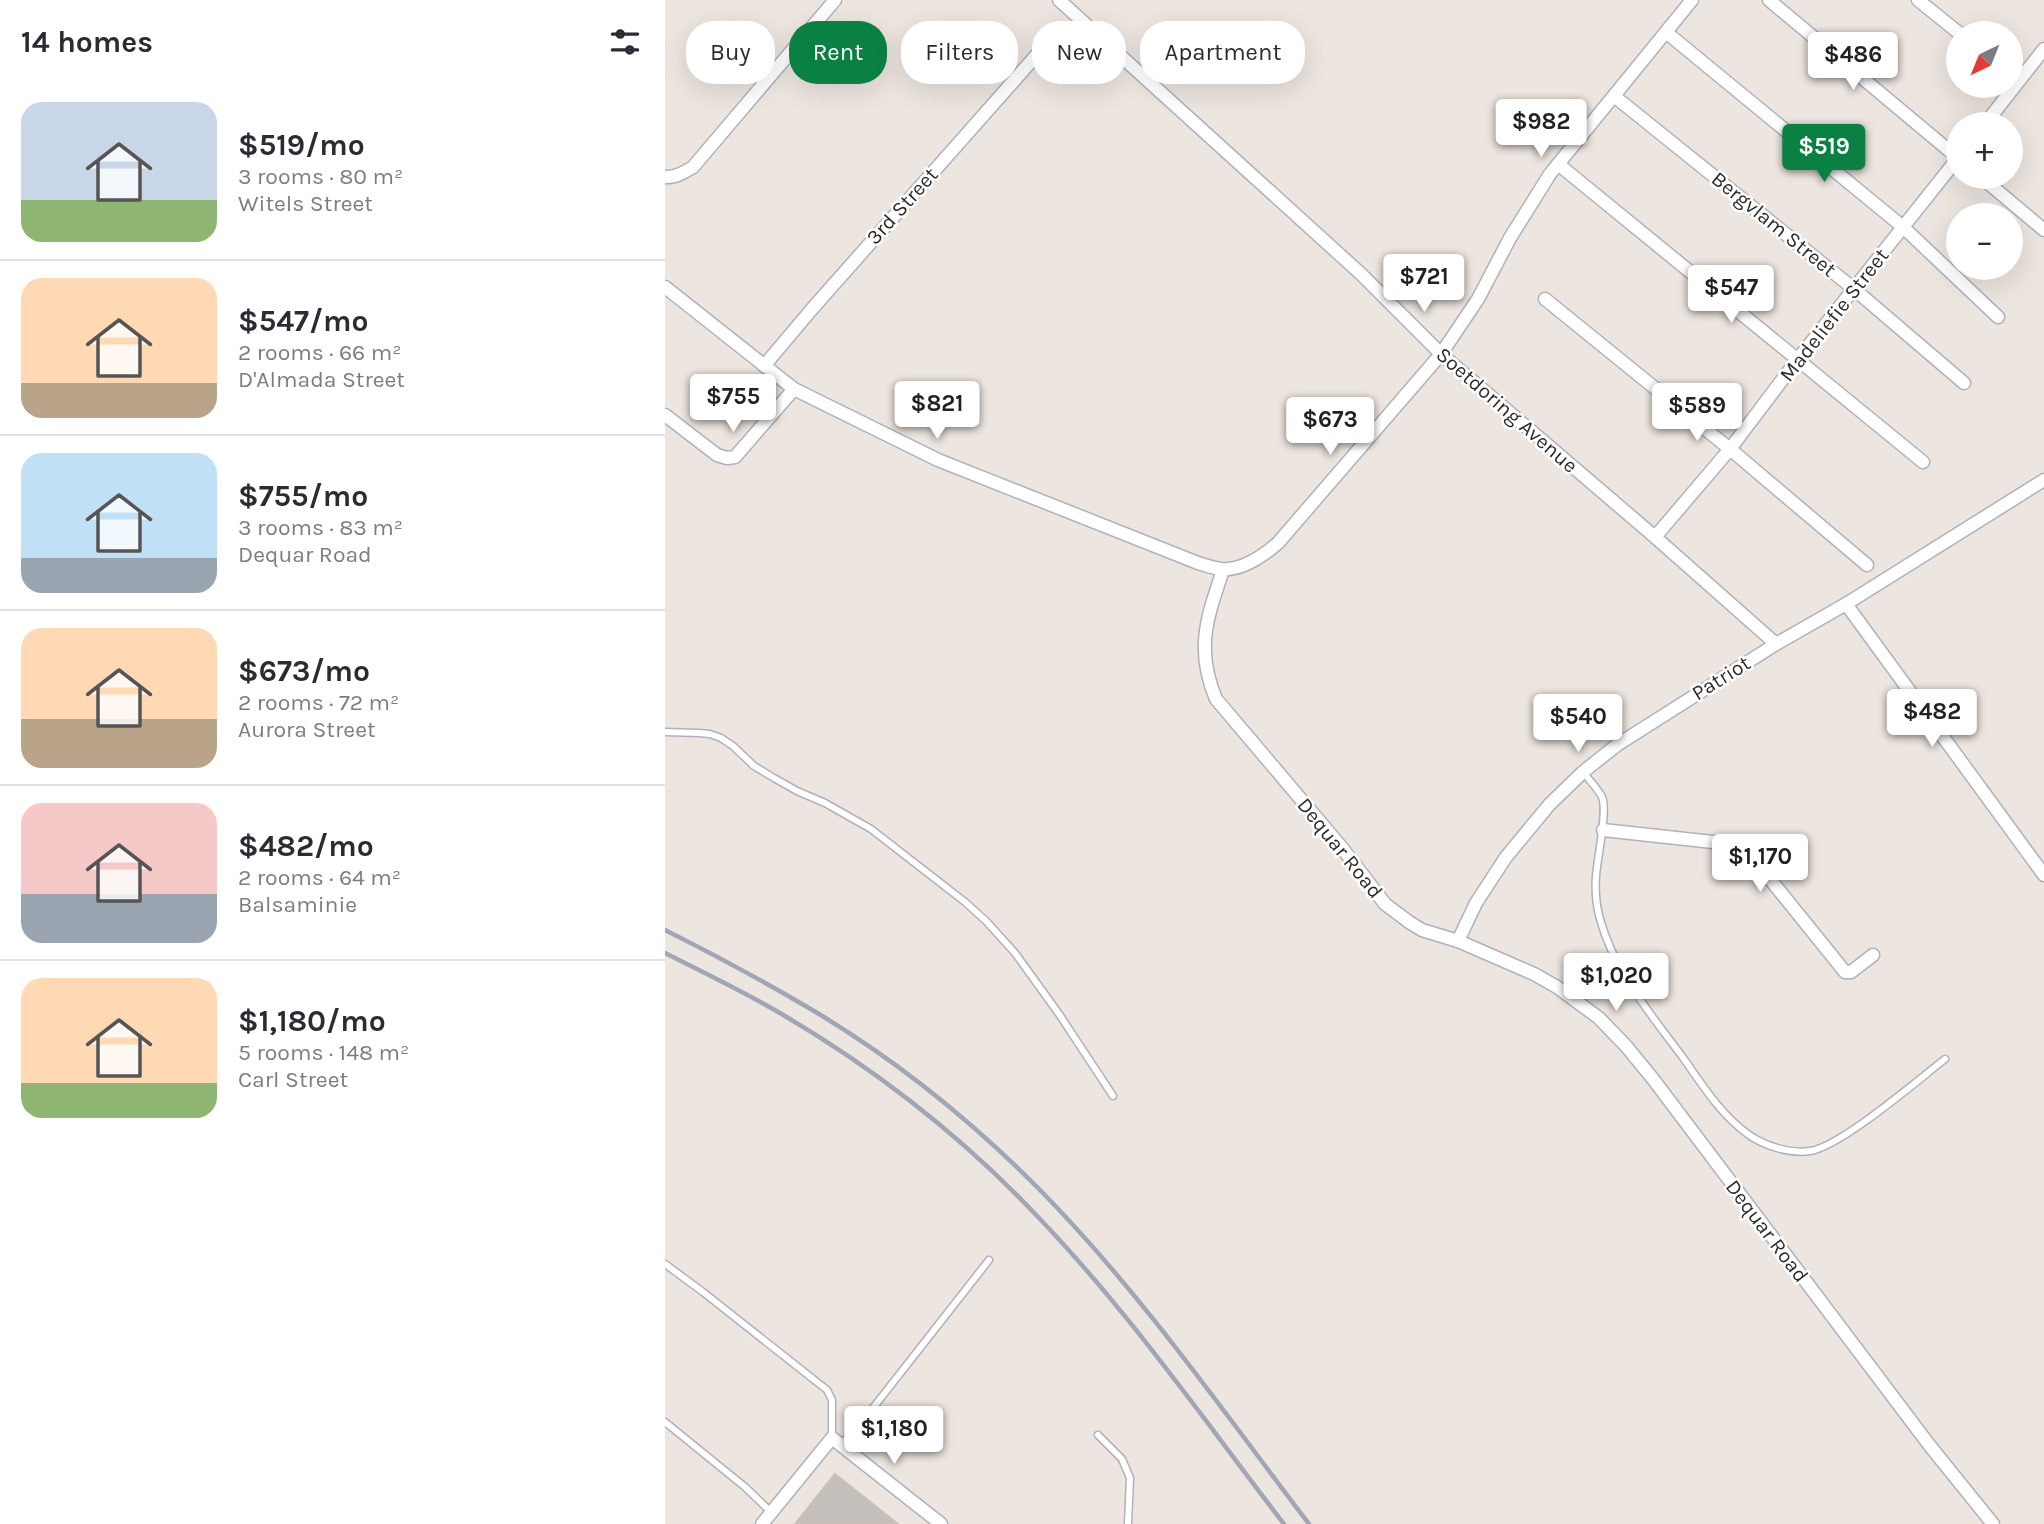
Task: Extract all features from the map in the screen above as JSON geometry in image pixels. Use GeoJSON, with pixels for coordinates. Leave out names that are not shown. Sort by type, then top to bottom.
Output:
{"type":"FeatureCollection","features":[{"type":"Feature","properties":{"kind":"street"},"geometry":{"type":"LineString","coordinates":[[665,177],[693,167],[835,0]]}},
{"type":"Feature","properties":{"kind":"street","name":"Soetdoring Avenue"},"geometry":{"type":"LineString","coordinates":[[1059,0],[1351,265],[1441,354],[1776,644]]}},
{"type":"Feature","properties":{"kind":"street"},"geometry":{"type":"LineString","coordinates":[[665,287],[794,388],[938,460],[1198,563],[1223,569],[1245,565],[1257,560],[1278,542],[1441,354],[1478,299],[1510,238],[1550,174],[1692,0]]}},
{"type":"Feature","properties":{"kind":"street"},"geometry":{"type":"LineString","coordinates":[[1769,0],[1946,148]]}},
{"type":"Feature","properties":{"kind":"street"},"geometry":{"type":"LineString","coordinates":[[1918,0],[1933,5],[1948,21]]}},
{"type":"Feature","properties":{"kind":"street"},"geometry":{"type":"LineString","coordinates":[[1667,33],[1903,227],[1998,317]]}},
{"type":"Feature","properties":{"kind":"street"},"geometry":{"type":"LineString","coordinates":[[2023,70],[2044,49]]}},
{"type":"Feature","properties":{"kind":"street","name":"3rd Street"},"geometry":{"type":"LineString","coordinates":[[764,366],[1032,60]]}},
{"type":"Feature","properties":{"kind":"street","name":"Bergvlam Street"},"geometry":{"type":"LineString","coordinates":[[1614,96],[1854,289],[1964,383]]}},
{"type":"Feature","properties":{"kind":"street"},"geometry":{"type":"LineString","coordinates":[[1558,164],[1923,462]]}},
{"type":"Feature","properties":{"kind":"street","name":"Madeliefie Street"},"geometry":{"type":"LineString","coordinates":[[1655,537],[1730,449],[1946,173]]}},
{"type":"Feature","properties":{"kind":"street"},"geometry":{"type":"LineString","coordinates":[[1995,189],[2044,230]]}},
{"type":"Feature","properties":{"kind":"street"},"geometry":{"type":"LineString","coordinates":[[1545,299],[1730,449],[1867,565]]}},
{"type":"Feature","properties":{"kind":"street"},"geometry":{"type":"LineString","coordinates":[[665,415],[717,455],[735,457],[794,388]]}},
{"type":"Feature","properties":{"kind":"street","name":"Patriot"},"geometry":{"type":"LineString","coordinates":[[1458,941],[1476,903],[1506,857],[1549,805],[1583,772],[1617,745],[2044,480]]}},
{"type":"Feature","properties":{"kind":"street","name":"Dequar Road"},"geometry":{"type":"LineString","coordinates":[[1223,569],[1207,617],[1205,639],[1209,681],[1216,699],[1343,849],[1385,904],[1422,930],[1458,941],[1557,986],[1599,1018],[1626,1046],[1930,1446],[1993,1524]]}},
{"type":"Feature","properties":{"kind":"street"},"geometry":{"type":"LineString","coordinates":[[1846,604],[2044,874]]}},
{"type":"Feature","properties":{"kind":"street"},"geometry":{"type":"LineString","coordinates":[[1603,830],[1731,844],[1740,848],[1761,867],[1842,970],[1848,974],[1873,955]]}},
{"type":"Feature","properties":{"kind":"street"},"geometry":{"type":"LineString","coordinates":[[762,1524],[837,1442],[941,1524]]}},
{"type":"Feature","properties":{"kind":"lane"},"geometry":{"type":"LineString","coordinates":[[665,732],[710,734],[721,738],[754,766],[871,829],[965,902],[1015,953],[1114,1096]]}},
{"type":"Feature","properties":{"kind":"lane"},"geometry":{"type":"LineString","coordinates":[[1583,772],[1603,799],[1603,830],[1595,879],[1599,918],[1609,947],[1648,1011],[1723,1112],[1749,1135],[1784,1150],[1808,1152],[1824,1147],[1856,1127],[1945,1059]]}},
{"type":"Feature","properties":{"kind":"lane"},"geometry":{"type":"LineString","coordinates":[[837,1442],[882,1397],[989,1261]]}},
{"type":"Feature","properties":{"kind":"lane"},"geometry":{"type":"LineString","coordinates":[[665,1264],[827,1390],[832,1400],[837,1442]]}},
{"type":"Feature","properties":{"kind":"lane"},"geometry":{"type":"LineString","coordinates":[[665,1422],[745,1487],[771,1512]]}},
{"type":"Feature","properties":{"kind":"lane"},"geometry":{"type":"LineString","coordinates":[[1098,1434],[1122,1459],[1130,1478],[1128,1524]]}},
{"type":"Feature","properties":{"kind":"building"},"geometry":{"type":"Polygon","coordinates":[[[835,1474],[898,1524],[795,1524],[835,1474]]]}},
{"type":"Feature","properties":{"kind":"railway"},"geometry":{"type":"LineString","coordinates":[[665,930],[759,979],[845,1030],[933,1094],[989,1141],[1041,1191],[1113,1270],[1180,1353],[1309,1524]]}},
{"type":"Feature","properties":{"kind":"railway"},"geometry":{"type":"LineString","coordinates":[[665,953],[760,1002],[845,1054],[913,1104],[979,1159],[1039,1218],[1104,1291],[1284,1524]]}}]}
